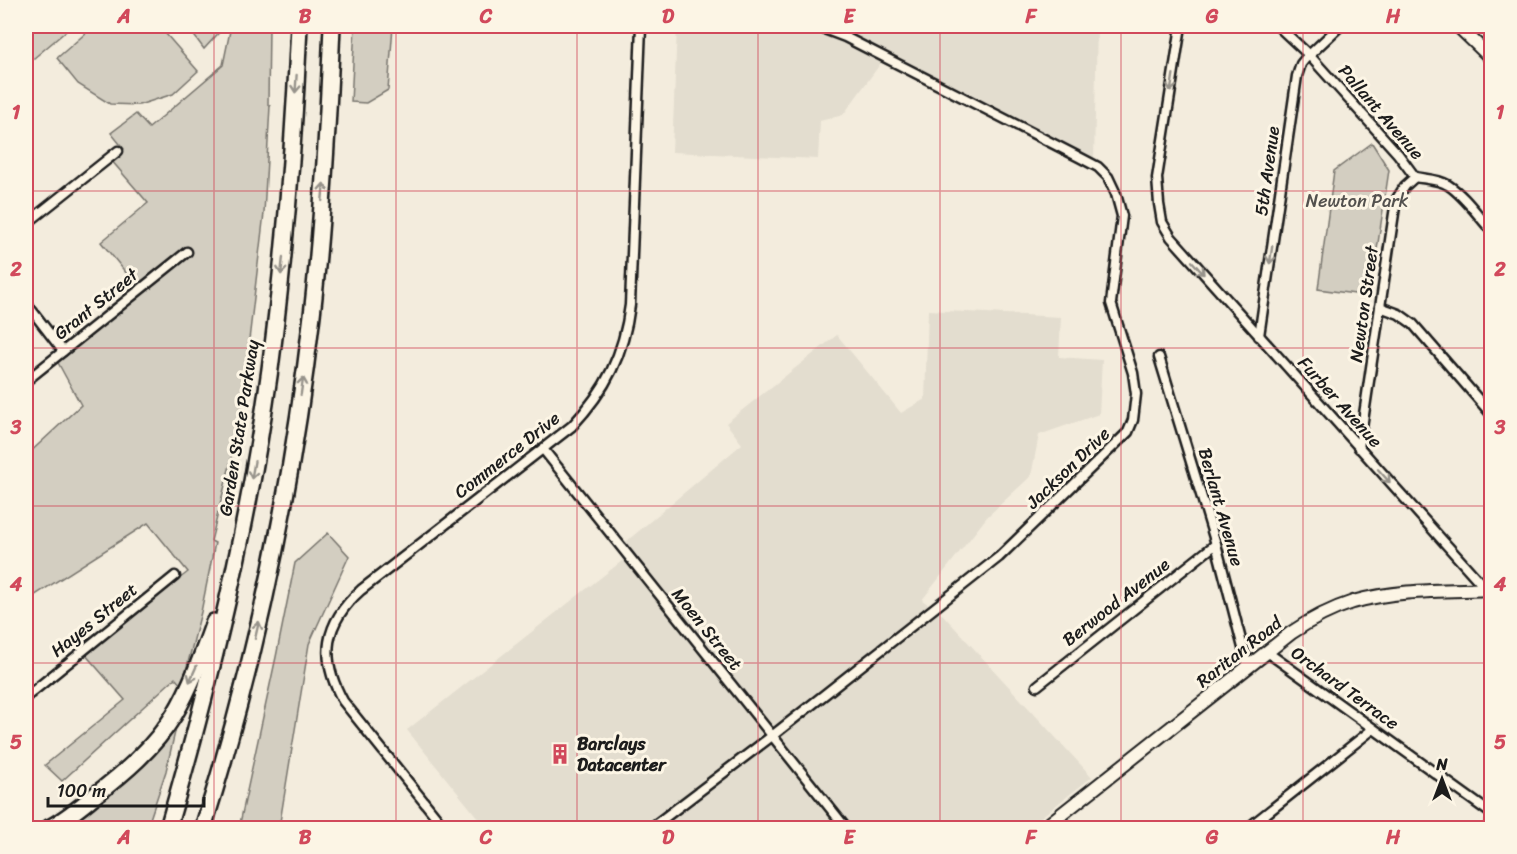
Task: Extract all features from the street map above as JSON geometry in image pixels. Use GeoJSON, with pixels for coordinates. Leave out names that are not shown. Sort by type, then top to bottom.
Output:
{"type":"FeatureCollection","features":[{"type":"Feature","properties":{"kind":"highway","name":"Garden State Parkway"},"geometry":{"type":"LineString","coordinates":[[168,828],[205,695],[229,593],[262,423],[288,208],[299,26]]}},
{"type":"Feature","properties":{"kind":"highway"},"geometry":{"type":"LineString","coordinates":[[213,828],[273,557],[291,464],[307,351],[319,237],[332,26]]}},
{"type":"Feature","properties":{"kind":"highway"},"geometry":{"type":"LineString","coordinates":[[49,828],[65,819],[125,771],[159,736],[174,714],[209,637],[244,519]]}},
{"type":"Feature","properties":{"kind":"highway"},"geometry":{"type":"LineString","coordinates":[[203,828],[248,670]]}},
{"type":"Feature","properties":{"kind":"main road"},"geometry":{"type":"LineString","coordinates":[[1458,26],[1491,59]]}},
{"type":"Feature","properties":{"kind":"main road","name":"Raritan Road"},"geometry":{"type":"LineString","coordinates":[[1053,826],[1248,667],[1306,623],[1368,598],[1402,593],[1489,589]]}},
{"type":"Feature","properties":{"kind":"street","name":"Commerce Drive"},"geometry":{"type":"LineString","coordinates":[[446,828],[344,701],[335,686],[330,670],[328,654],[330,638],[335,622],[344,607],[361,590],[572,426],[597,396],[616,362],[628,324],[630,305],[641,26]]}},
{"type":"Feature","properties":{"kind":"street","name":"Jackson Drive"},"geometry":{"type":"LineString","coordinates":[[651,828],[999,557],[1128,432],[1133,420],[1136,394],[1133,373],[1111,303],[1122,216],[1108,177],[1098,167],[1079,157],[852,40],[816,26]]}},
{"type":"Feature","properties":{"kind":"street","name":"Furber Avenue"},"geometry":{"type":"LineString","coordinates":[[1181,26],[1157,178],[1162,222],[1171,237],[1259,336],[1489,589],[1491,603]]}},
{"type":"Feature","properties":{"kind":"street","name":"Pallant Avenue"},"geometry":{"type":"LineString","coordinates":[[1278,26],[1309,55],[1398,154],[1414,177],[1447,184],[1464,199],[1491,231]]}},
{"type":"Feature","properties":{"kind":"street","name":"5th Avenue"},"geometry":{"type":"LineString","coordinates":[[1259,336],[1297,76],[1301,64],[1340,26]]}},
{"type":"Feature","properties":{"kind":"street"},"geometry":{"type":"LineString","coordinates":[[26,224],[118,151]]}},
{"type":"Feature","properties":{"kind":"street","name":"Newton Street"},"geometry":{"type":"LineString","coordinates":[[1359,448],[1396,200],[1414,177]]}},
{"type":"Feature","properties":{"kind":"street","name":"Grant Street"},"geometry":{"type":"LineString","coordinates":[[26,381],[187,252]]}},
{"type":"Feature","properties":{"kind":"street"},"geometry":{"type":"LineString","coordinates":[[26,303],[63,351]]}},
{"type":"Feature","properties":{"kind":"street"},"geometry":{"type":"LineString","coordinates":[[1380,307],[1399,314],[1413,324],[1491,415]]}},
{"type":"Feature","properties":{"kind":"street","name":"Berlant Avenue"},"geometry":{"type":"LineString","coordinates":[[1159,357],[1216,544],[1248,667]]}},
{"type":"Feature","properties":{"kind":"street","name":"Moen Street"},"geometry":{"type":"LineString","coordinates":[[543,449],[846,828]]}},
{"type":"Feature","properties":{"kind":"street","name":"Berwood Avenue"},"geometry":{"type":"LineString","coordinates":[[1037,686],[1216,544]]}},
{"type":"Feature","properties":{"kind":"street","name":"Hayes Street"},"geometry":{"type":"LineString","coordinates":[[26,696],[175,576]]}},
{"type":"Feature","properties":{"kind":"street","name":"Orchard Terrace"},"geometry":{"type":"LineString","coordinates":[[1267,652],[1491,814]]}},
{"type":"Feature","properties":{"kind":"street"},"geometry":{"type":"LineString","coordinates":[[1248,828],[1373,729]]}},
{"type":"Feature","properties":{"kind":"street"},"geometry":{"type":"LineString","coordinates":[[1259,820],[1271,828]]}},
{"type":"Feature","properties":{"kind":"street"},"geometry":{"type":"LineString","coordinates":[[1487,828],[1491,822]]}},
{"type":"Feature","properties":{"kind":"shaded area"},"geometry":{"type":"Polygon","coordinates":[[[677,26],[1097,26],[1094,160],[886,56],[843,115],[820,121],[818,159],[672,152],[677,26]]]}},
{"type":"Feature","properties":{"kind":"shaded area"},"geometry":{"type":"Polygon","coordinates":[[[928,310],[1061,317],[1059,357],[1102,360],[1099,414],[1039,435],[1031,476],[987,517],[922,600],[943,615],[1092,777],[1027,828],[486,828],[407,730],[627,557],[621,546],[742,444],[726,423],[837,335],[901,413],[925,399],[928,310]]]}},
{"type":"Feature","properties":{"kind":"green space"},"geometry":{"type":"Polygon","coordinates":[[[26,26],[72,26],[33,59],[26,50],[26,26]]]}},
{"type":"Feature","properties":{"kind":"green space"},"geometry":{"type":"Polygon","coordinates":[[[94,26],[159,26],[198,71],[173,94],[139,105],[110,104],[78,84],[57,58],[94,26]]]}},
{"type":"Feature","properties":{"kind":"green space"},"geometry":{"type":"Polygon","coordinates":[[[187,26],[225,26],[204,49],[187,26]]]}},
{"type":"Feature","properties":{"kind":"green space"},"geometry":{"type":"Polygon","coordinates":[[[231,26],[269,26],[268,105],[270,106],[264,213],[240,416],[211,541],[215,543],[201,612],[182,686],[175,678],[62,781],[45,765],[125,700],[84,653],[188,572],[148,523],[26,601],[26,456],[81,405],[56,359],[140,290],[101,242],[148,203],[111,160],[124,149],[111,133],[136,114],[149,128],[223,65],[231,26]]]}},
{"type":"Feature","properties":{"kind":"green space"},"geometry":{"type":"Polygon","coordinates":[[[355,26],[393,26],[388,90],[366,103],[351,102],[355,26]]]}},
{"type":"Feature","properties":{"kind":"green space","name":"Newton Park"},"geometry":{"type":"Polygon","coordinates":[[[1372,143],[1389,170],[1370,296],[1318,289],[1334,171],[1372,143]]]}},
{"type":"Feature","properties":{"kind":"green space"},"geometry":{"type":"Polygon","coordinates":[[[328,533],[349,556],[309,644],[279,828],[239,828],[295,563],[328,533]]]}},
{"type":"Feature","properties":{"kind":"green space"},"geometry":{"type":"Polygon","coordinates":[[[175,732],[166,771],[147,828],[64,828],[125,777],[162,740],[175,732]]]}},
{"type":"Feature","properties":{"kind":"place","name":"Barclays Datacenter"},"geometry":{"type":"Point","coordinates":[560,754]}}]}
